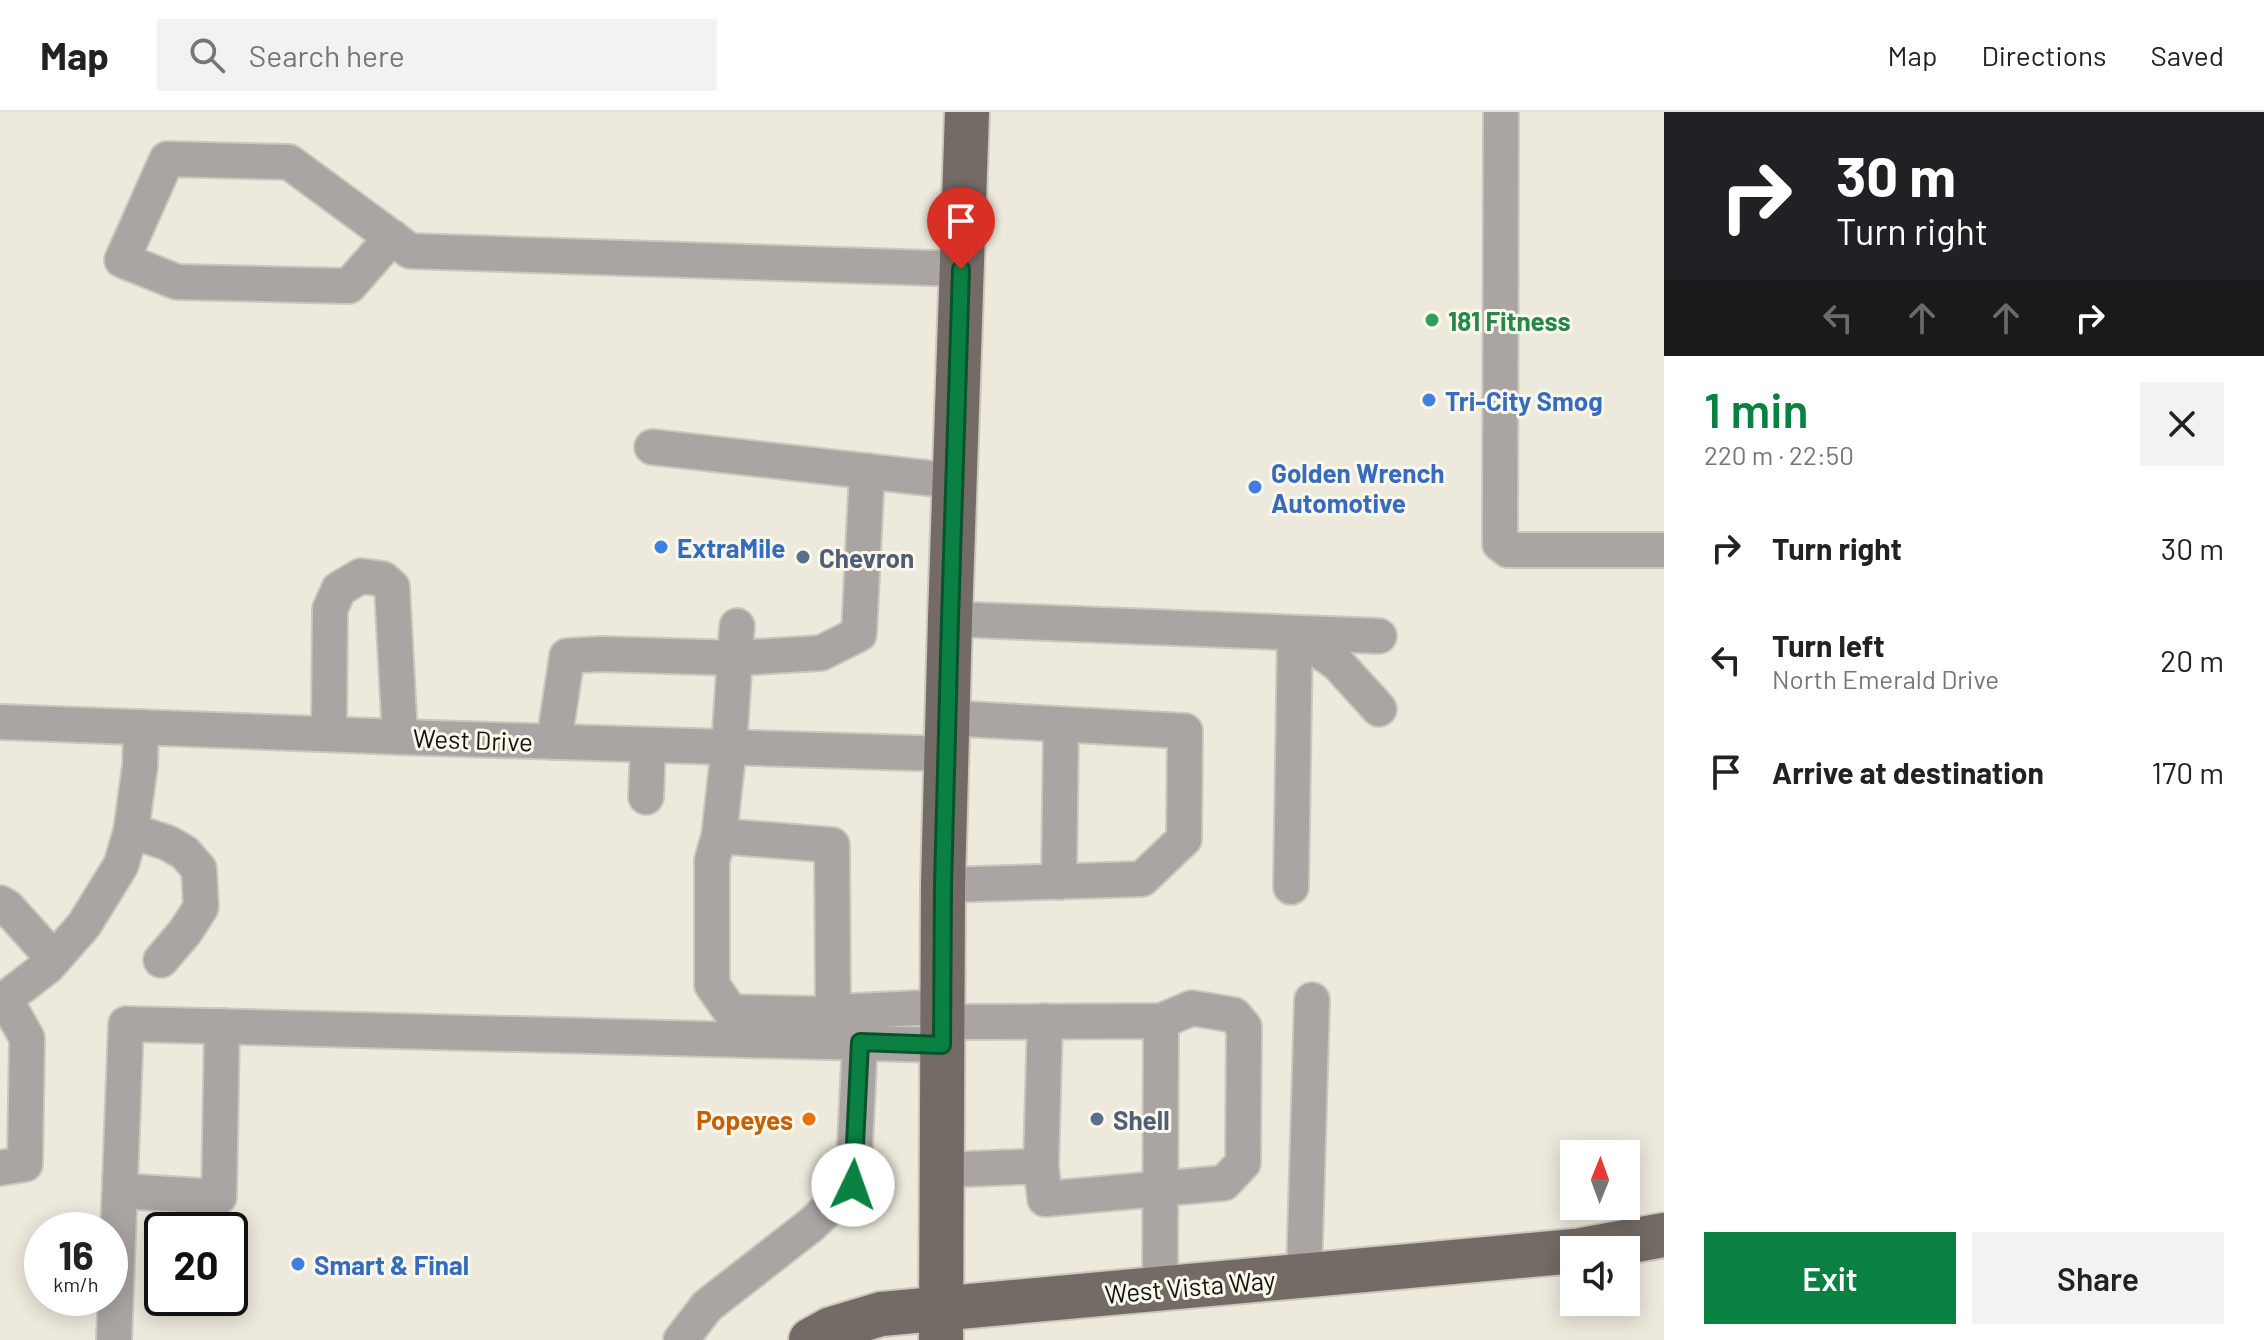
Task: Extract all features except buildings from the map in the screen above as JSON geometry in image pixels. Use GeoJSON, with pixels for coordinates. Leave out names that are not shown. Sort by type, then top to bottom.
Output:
{"type":"FeatureCollection","features":[{"type":"Feature","properties":{"kind":"main road"},"geometry":{"type":"LineString","coordinates":[[941,1325],[943,885],[967,112]]}},
{"type":"Feature","properties":{"kind":"main road"},"geometry":{"type":"LineString","coordinates":[[1640,1239],[1664,1235]]}},
{"type":"Feature","properties":{"kind":"main road","name":"West Vista Way"},"geometry":{"type":"LineString","coordinates":[[811,1340],[831,1329],[881,1314],[941,1325],[1160,1289],[1560,1252]]}},
{"type":"Feature","properties":{"kind":"street"},"geometry":{"type":"LineString","coordinates":[[1501,112],[1500,544],[1508,550],[1664,550]]}},
{"type":"Feature","properties":{"kind":"street"},"geometry":{"type":"LineString","coordinates":[[392,237],[349,286],[177,282],[122,260],[167,159],[289,162],[392,237],[410,251],[961,269]]}},
{"type":"Feature","properties":{"kind":"street"},"geometry":{"type":"LineString","coordinates":[[652,447],[954,481]]}},
{"type":"Feature","properties":{"kind":"street"},"geometry":{"type":"LineString","coordinates":[[554,742],[567,656],[737,642],[821,653],[859,634],[867,471]]}},
{"type":"Feature","properties":{"kind":"street"},"geometry":{"type":"LineString","coordinates":[[329,734],[330,609],[339,589],[361,576],[383,579],[392,587],[400,737]]}},
{"type":"Feature","properties":{"kind":"street"},"geometry":{"type":"LineString","coordinates":[[950,619],[1379,636]]}},
{"type":"Feature","properties":{"kind":"street"},"geometry":{"type":"LineString","coordinates":[[1295,633],[1338,664],[1379,709]]}},
{"type":"Feature","properties":{"kind":"street"},"geometry":{"type":"LineString","coordinates":[[1291,887],[1295,633]]}},
{"type":"Feature","properties":{"kind":"street"},"geometry":{"type":"LineString","coordinates":[[737,642],[719,836],[712,860],[712,985],[731,1012],[833,1012],[942,1024],[1045,1021],[1161,1021],[1192,1008],[1234,1015],[1244,1027],[1243,1163],[1224,1183],[1045,1199],[1041,1166],[1045,1021]]}},
{"type":"Feature","properties":{"kind":"street","name":"West Drive"},"geometry":{"type":"LineString","coordinates":[[0,722],[729,747],[947,736],[1061,725],[1185,731],[1184,839],[1142,879],[1059,882]]}},
{"type":"Feature","properties":{"kind":"street"},"geometry":{"type":"LineString","coordinates":[[943,885],[1059,882],[1061,725]]}},
{"type":"Feature","properties":{"kind":"street"},"geometry":{"type":"LineString","coordinates":[[0,1168],[25,1164],[27,1038],[2,1001],[54,959],[84,925],[121,865],[131,831],[140,766],[141,727]]}},
{"type":"Feature","properties":{"kind":"street"},"geometry":{"type":"LineString","coordinates":[[646,797],[648,745]]}},
{"type":"Feature","properties":{"kind":"street"},"geometry":{"type":"LineString","coordinates":[[131,831],[168,843],[185,853],[199,869],[201,907],[161,960]]}},
{"type":"Feature","properties":{"kind":"street"},"geometry":{"type":"LineString","coordinates":[[719,836],[832,845],[833,1012]]}},
{"type":"Feature","properties":{"kind":"street"},"geometry":{"type":"LineString","coordinates":[[0,903],[54,959]]}},
{"type":"Feature","properties":{"kind":"street"},"geometry":{"type":"LineString","coordinates":[[1304,1276],[1312,1000]]}},
{"type":"Feature","properties":{"kind":"street"},"geometry":{"type":"LineString","coordinates":[[1160,1289],[1161,1021]]}},
{"type":"Feature","properties":{"kind":"street"},"geometry":{"type":"LineString","coordinates":[[114,1340],[126,1024],[860,1042],[942,1024]]}},
{"type":"Feature","properties":{"kind":"street"},"geometry":{"type":"LineString","coordinates":[[120,1191],[219,1197],[222,1026]]}},
{"type":"Feature","properties":{"kind":"street"},"geometry":{"type":"LineString","coordinates":[[681,1340],[707,1306],[811,1225],[853,1185],[860,1042]]}},
{"type":"Feature","properties":{"kind":"street"},"geometry":{"type":"LineString","coordinates":[[942,1170],[1041,1166]]}},
{"type":"Feature","properties":{"kind":"place","name":"181 Fitness"},"geometry":{"type":"Point","coordinates":[1432,320]}},
{"type":"Feature","properties":{"kind":"place","name":"Tri-City Smog"},"geometry":{"type":"Point","coordinates":[1429,400]}},
{"type":"Feature","properties":{"kind":"place","name":"Golden Wrench Automotive"},"geometry":{"type":"Point","coordinates":[1255,487]}},
{"type":"Feature","properties":{"kind":"place","name":"ExtraMile"},"geometry":{"type":"Point","coordinates":[661,547]}},
{"type":"Feature","properties":{"kind":"place","name":"Chevron"},"geometry":{"type":"Point","coordinates":[803,557]}},
{"type":"Feature","properties":{"kind":"place","name":"Popeyes"},"geometry":{"type":"Point","coordinates":[809,1119]}},
{"type":"Feature","properties":{"kind":"place","name":"Shell"},"geometry":{"type":"Point","coordinates":[1097,1119]}},
{"type":"Feature","properties":{"kind":"place","name":"Smart & Final"},"geometry":{"type":"Point","coordinates":[298,1264]}},
{"type":"Feature","properties":{"kind":"route"},"geometry":{"type":"LineString","coordinates":[[853,1185],[860,1042],[942,1045],[943,885],[961,269]]}}]}
